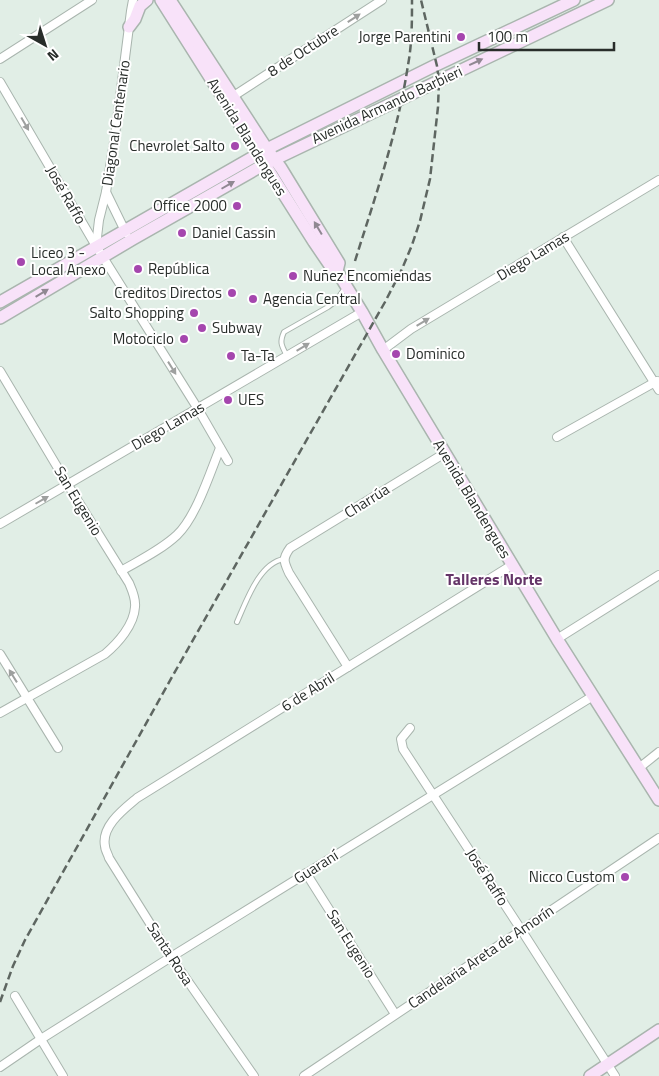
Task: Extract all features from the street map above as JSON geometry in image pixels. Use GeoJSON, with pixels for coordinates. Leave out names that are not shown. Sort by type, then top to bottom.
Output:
{"type":"FeatureCollection","features":[{"type":"Feature","properties":{"kind":"street"},"geometry":{"type":"LineString","coordinates":[[0,59],[92,0]]}},
{"type":"Feature","properties":{"kind":"street","name":"Diagonal Centenario"},"geometry":{"type":"LineString","coordinates":[[96,246],[115,136],[133,0]]}},
{"type":"Feature","properties":{"kind":"street"},"geometry":{"type":"LineString","coordinates":[[129,27],[135,19],[140,6],[147,0]]}},
{"type":"Feature","properties":{"kind":"street","name":"Avenida Blandengues"},"geometry":{"type":"LineString","coordinates":[[161,0],[339,263],[337,271],[383,350],[557,639],[659,800]]}},
{"type":"Feature","properties":{"kind":"street","name":"Avenida Blandengues"},"geometry":{"type":"LineString","coordinates":[[170,0],[229,99]]}},
{"type":"Feature","properties":{"kind":"street","name":"8 de Octubre"},"geometry":{"type":"LineString","coordinates":[[229,99],[382,0]]}},
{"type":"Feature","properties":{"kind":"street","name":"Avenida Armando Barbieri"},"geometry":{"type":"LineString","coordinates":[[266,156],[432,67],[574,0]]}},
{"type":"Feature","properties":{"kind":"street","name":"Avenida Armando Barbieri"},"geometry":{"type":"LineString","coordinates":[[266,156],[608,0]]}},
{"type":"Feature","properties":{"kind":"street","name":"José Raffo"},"geometry":{"type":"LineString","coordinates":[[0,82],[96,246],[198,409],[228,461]]}},
{"type":"Feature","properties":{"kind":"street"},"geometry":{"type":"LineString","coordinates":[[0,302],[124,230],[266,156]]}},
{"type":"Feature","properties":{"kind":"street"},"geometry":{"type":"LineString","coordinates":[[0,318],[133,239],[266,156]]}},
{"type":"Feature","properties":{"kind":"street","name":"Diego Lamas"},"geometry":{"type":"LineString","coordinates":[[383,350],[411,329],[659,180]]}},
{"type":"Feature","properties":{"kind":"street"},"geometry":{"type":"LineString","coordinates":[[106,192],[128,238],[133,239]]}},
{"type":"Feature","properties":{"kind":"street"},"geometry":{"type":"LineString","coordinates":[[557,438],[658,385],[563,237]]}},
{"type":"Feature","properties":{"kind":"street","name":"Diego Lamas"},"geometry":{"type":"LineString","coordinates":[[0,524],[362,312]]}},
{"type":"Feature","properties":{"kind":"street","name":"San Eugenio"},"geometry":{"type":"LineString","coordinates":[[0,371],[134,593],[135,606],[132,620],[115,646],[105,654],[27,697]]}},
{"type":"Feature","properties":{"kind":"street"},"geometry":{"type":"LineString","coordinates":[[121,571],[164,545],[178,534],[195,507],[220,448]]}},
{"type":"Feature","properties":{"kind":"street","name":"Charrúa"},"geometry":{"type":"LineString","coordinates":[[284,559],[290,548],[445,453]]}},
{"type":"Feature","properties":{"kind":"street"},"geometry":{"type":"LineString","coordinates":[[284,559],[289,573],[348,667]]}},
{"type":"Feature","properties":{"kind":"street","name":"6 de Abril"},"geometry":{"type":"LineString","coordinates":[[109,826],[137,798],[512,565]]}},
{"type":"Feature","properties":{"kind":"street"},"geometry":{"type":"LineString","coordinates":[[557,639],[659,576]]}},
{"type":"Feature","properties":{"kind":"street"},"geometry":{"type":"LineString","coordinates":[[0,654],[58,748]]}},
{"type":"Feature","properties":{"kind":"street","name":"Guaraní"},"geometry":{"type":"LineString","coordinates":[[0,1067],[171,957],[592,696]]}},
{"type":"Feature","properties":{"kind":"street"},"geometry":{"type":"LineString","coordinates":[[0,713],[27,697]]}},
{"type":"Feature","properties":{"kind":"street","name":"José Raffo"},"geometry":{"type":"LineString","coordinates":[[410,728],[401,739],[404,749],[614,1076]]}},
{"type":"Feature","properties":{"kind":"street"},"geometry":{"type":"LineString","coordinates":[[639,768],[659,752]]}},
{"type":"Feature","properties":{"kind":"street","name":"Santa Rosa"},"geometry":{"type":"LineString","coordinates":[[109,826],[104,845],[109,858],[171,957],[254,1076]]}},
{"type":"Feature","properties":{"kind":"street","name":"Candelaria Areta de Amorín"},"geometry":{"type":"LineString","coordinates":[[304,1076],[659,838]]}},
{"type":"Feature","properties":{"kind":"street","name":"San Eugenio"},"geometry":{"type":"LineString","coordinates":[[306,873],[395,1014]]}},
{"type":"Feature","properties":{"kind":"street"},"geometry":{"type":"LineString","coordinates":[[15,996],[63,1076]]}},
{"type":"Feature","properties":{"kind":"street"},"geometry":{"type":"LineString","coordinates":[[590,1076],[659,1030]]}},
{"type":"Feature","properties":{"kind":"lane"},"geometry":{"type":"LineString","coordinates":[[287,356],[281,345],[284,332],[336,302],[347,286]]}},
{"type":"Feature","properties":{"kind":"lane"},"geometry":{"type":"LineString","coordinates":[[236,622],[265,570],[274,561],[284,559]]}},
{"type":"Feature","properties":{"kind":"railway"},"geometry":{"type":"LineString","coordinates":[[355,261],[385,164],[404,90],[410,49],[412,0]]}},
{"type":"Feature","properties":{"kind":"railway"},"geometry":{"type":"LineString","coordinates":[[0,1002],[25,940],[402,269],[420,221],[430,179],[438,107],[439,81],[437,66],[421,0]]}},
{"type":"Feature","properties":{"kind":"place","name":"Jorge Parentini"},"geometry":{"type":"Point","coordinates":[461,37]}},
{"type":"Feature","properties":{"kind":"place","name":"Chevrolet Salto"},"geometry":{"type":"Point","coordinates":[235,146]}},
{"type":"Feature","properties":{"kind":"place","name":"Office 2000"},"geometry":{"type":"Point","coordinates":[237,206]}},
{"type":"Feature","properties":{"kind":"place","name":"Daniel Cassin"},"geometry":{"type":"Point","coordinates":[182,233]}},
{"type":"Feature","properties":{"kind":"place","name":"Liceo 3 - Local Anexo"},"geometry":{"type":"Point","coordinates":[21,262]}},
{"type":"Feature","properties":{"kind":"place","name":"República"},"geometry":{"type":"Point","coordinates":[138,269]}},
{"type":"Feature","properties":{"kind":"place","name":"Nuñez Encomiendas"},"geometry":{"type":"Point","coordinates":[293,276]}},
{"type":"Feature","properties":{"kind":"place","name":"Creditos Directos"},"geometry":{"type":"Point","coordinates":[232,293]}},
{"type":"Feature","properties":{"kind":"place","name":"Agencia Central"},"geometry":{"type":"Point","coordinates":[253,299]}},
{"type":"Feature","properties":{"kind":"place","name":"Salto Shopping"},"geometry":{"type":"Point","coordinates":[194,313]}},
{"type":"Feature","properties":{"kind":"place","name":"Subway"},"geometry":{"type":"Point","coordinates":[202,328]}},
{"type":"Feature","properties":{"kind":"place","name":"Motociclo"},"geometry":{"type":"Point","coordinates":[184,339]}},
{"type":"Feature","properties":{"kind":"place","name":"Dominico"},"geometry":{"type":"Point","coordinates":[396,354]}},
{"type":"Feature","properties":{"kind":"place","name":"Ta-Ta"},"geometry":{"type":"Point","coordinates":[231,356]}},
{"type":"Feature","properties":{"kind":"place","name":"UES"},"geometry":{"type":"Point","coordinates":[228,400]}},
{"type":"Feature","properties":{"kind":"place","name":"Nicco Custom"},"geometry":{"type":"Point","coordinates":[625,877]}},
{"type":"Feature","properties":{"kind":"district","name":"Talleres Norte"},"geometry":{"type":"Point","coordinates":[494,579]}}]}
